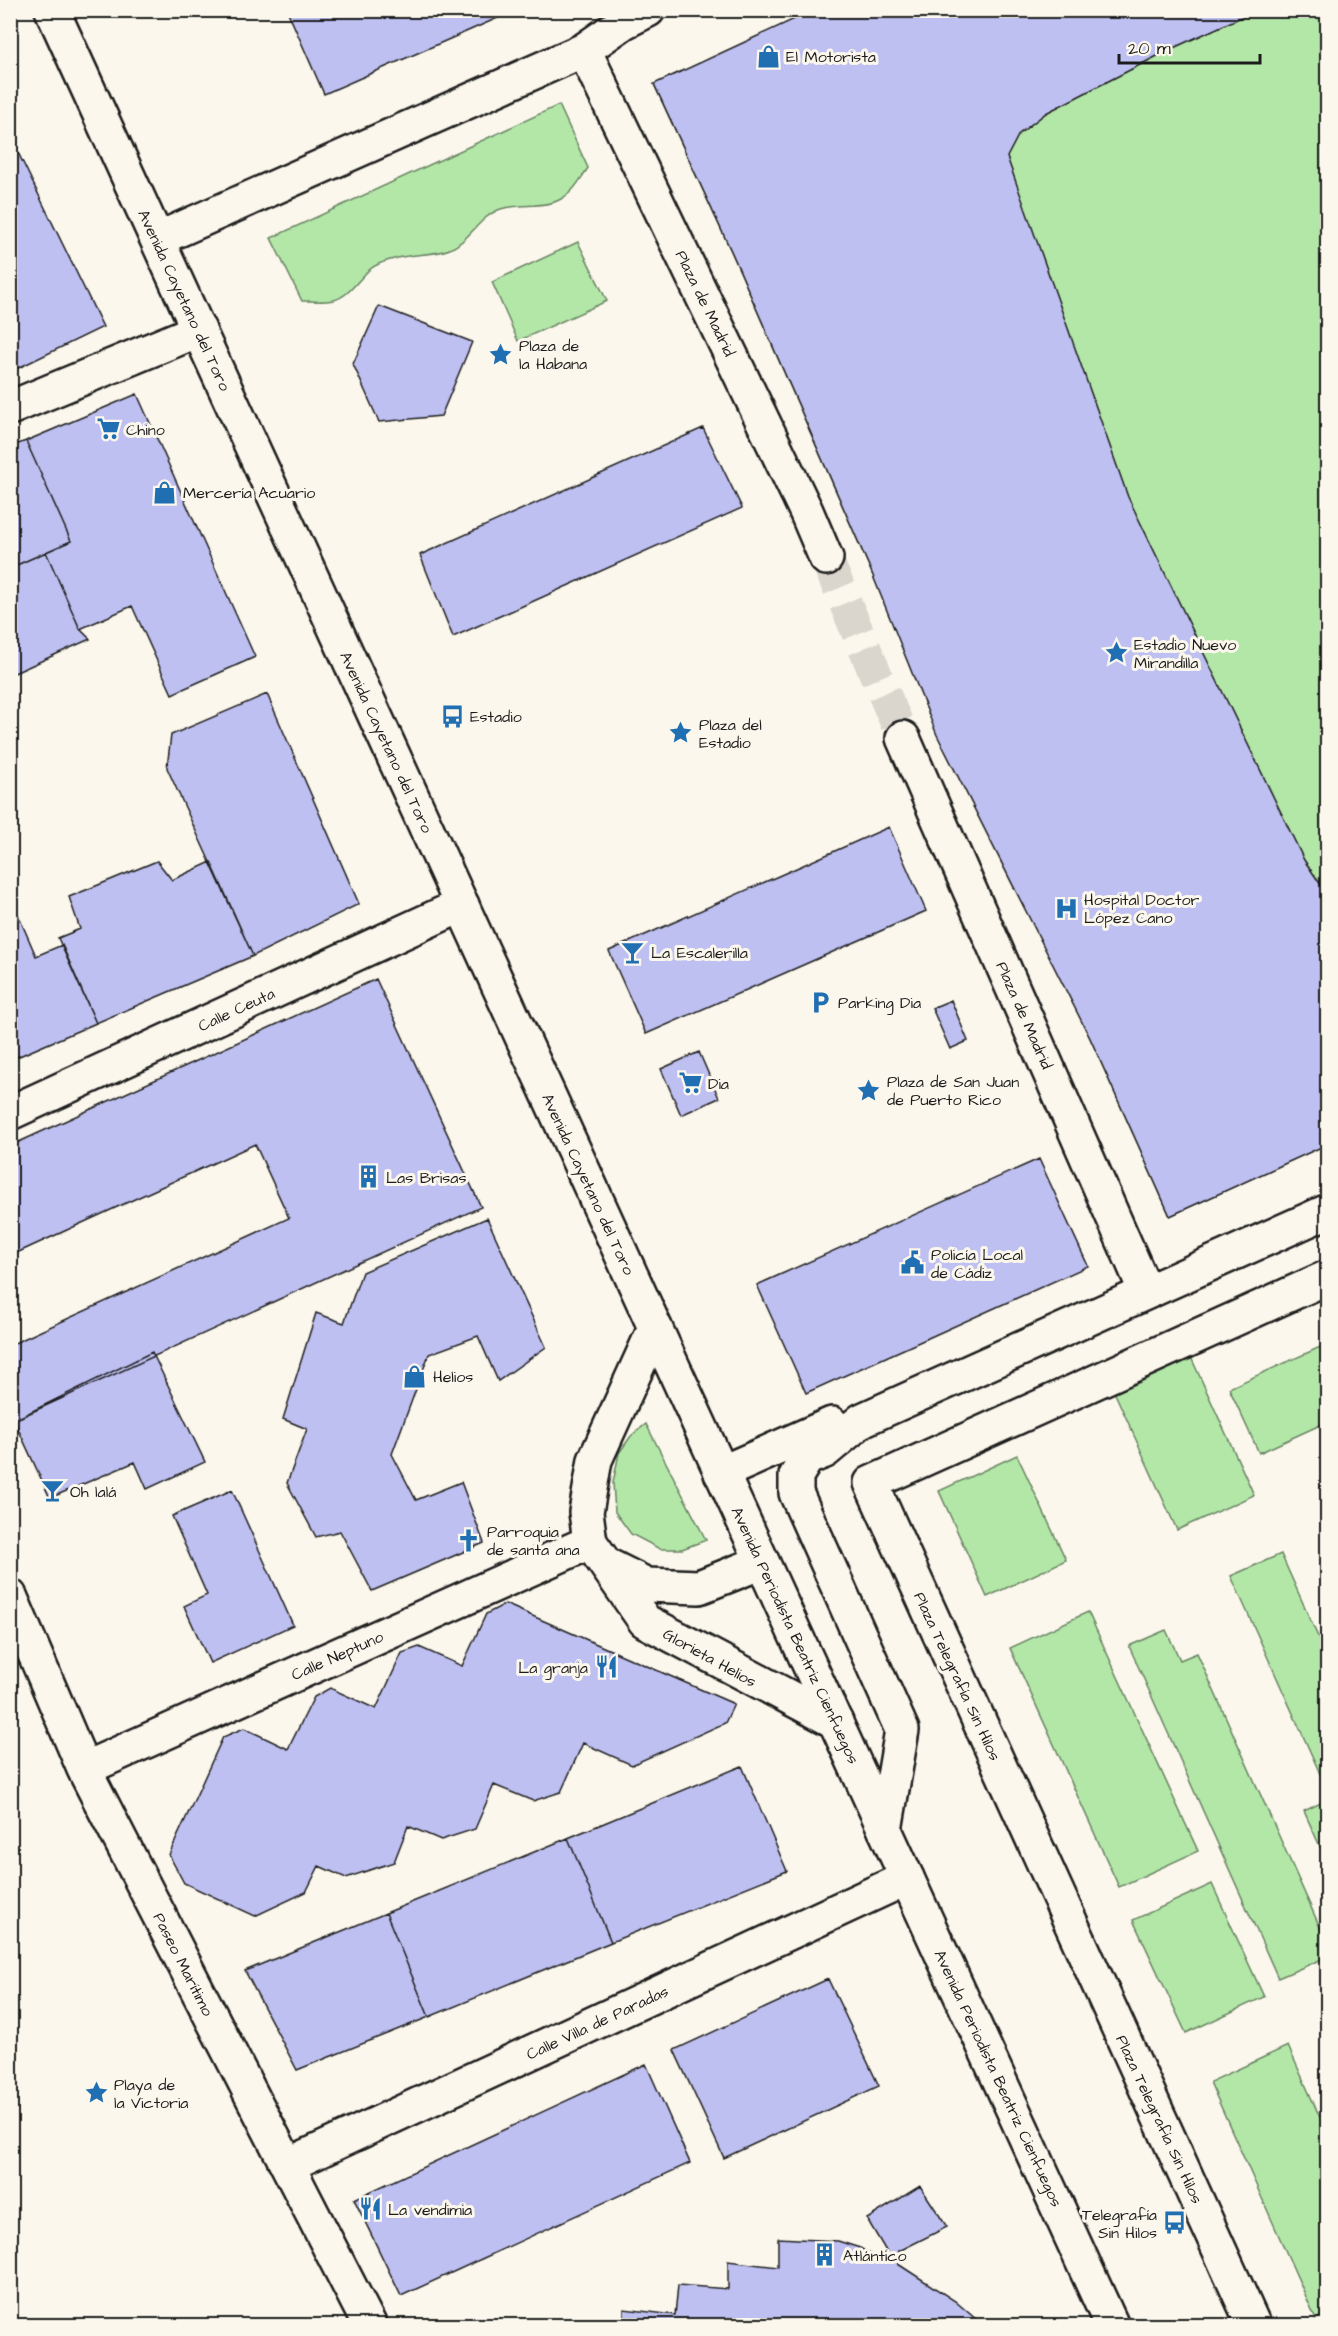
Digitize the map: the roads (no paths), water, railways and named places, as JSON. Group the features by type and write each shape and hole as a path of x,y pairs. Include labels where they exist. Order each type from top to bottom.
{"street":[{"name":"Avenida Cayetano del Toro","path":"52,10 721,1473"},
{"path":"158,239 584,50 624,22 648,10"},
{"name":"Plaza de Madrid","path":"584,50 806,510 826,558"},
{"path":"10,408 199,330"},
{"name":"Plaza de Madrid","path":"903,738 1146,1292"},
{"name":"Calle Ceuta","path":"10,1113 462,904"},
{"path":"885,1830 902,1730 796,1493 796,1476 807,1458 825,1451 862,1420 1328,1211"},
{"name":"Plaza Telegrafía Sin Hilos","path":"1254,2325 871,1483 1328,1277"},
{"name":"Glorieta Helios","path":"655,1328 595,1460 585,1512 599,1553 645,1621 836,1722"},
{"path":"721,1473 834,1423 862,1420"},
{"name":"Avenida Periodista Beatriz Cienfuegos","path":"721,1473 1112,2325"},
{"path":"599,1553 647,1585 699,1587 762,1562"},
{"name":"Calle Neptuno","path":"84,1769 599,1553"},
{"name":"Paseo Marítimo","path":"10,1596 84,1769 370,2325"},
{"name":"Calle Villa de Paradas","path":"288,2165 907,1878"}],"tunnel":[{"path":"826,558 903,738"}],"place":[{"name":"El Motorista","path":"768,56"},
{"name":"Plaza de la Habana","path":"501,354"},
{"name":"Chino","path":"108,429"},
{"name":"Mercería Acuario","path":"165,492"},
{"name":"Estadio Nuevo Mirandilla","path":"1116,653"},
{"name":"Estadio","path":"452,716"},
{"name":"Plaza del Estadio","path":"681,733"},
{"name":"Hospital Doctor López Cano","path":"1066,908"},
{"name":"La Escalerilla","path":"633,952"},
{"name":"Parking Dia","path":"820,1002"},
{"name":"Dia","path":"690,1083"},
{"name":"Plaza de San Juan de Puerto Rico","path":"869,1090"},
{"name":"Las Brisas","path":"368,1177"},
{"name":"Policía Local de Cádiz","path":"913,1263"},
{"name":"Helios","path":"415,1376"},
{"name":"Oh lalá","path":"52,1491"},
{"name":"Parroquia de santa ana","path":"469,1540"},
{"name":"La granja","path":"606,1667"},
{"name":"Playa de la Victoria","path":"96,2093"},
{"name":"La vendimia","path":"370,2209"},
{"name":"Telegrafía Sin Hilos","path":"1175,2223"},
{"name":"Atlántico","path":"825,2255"}]}
